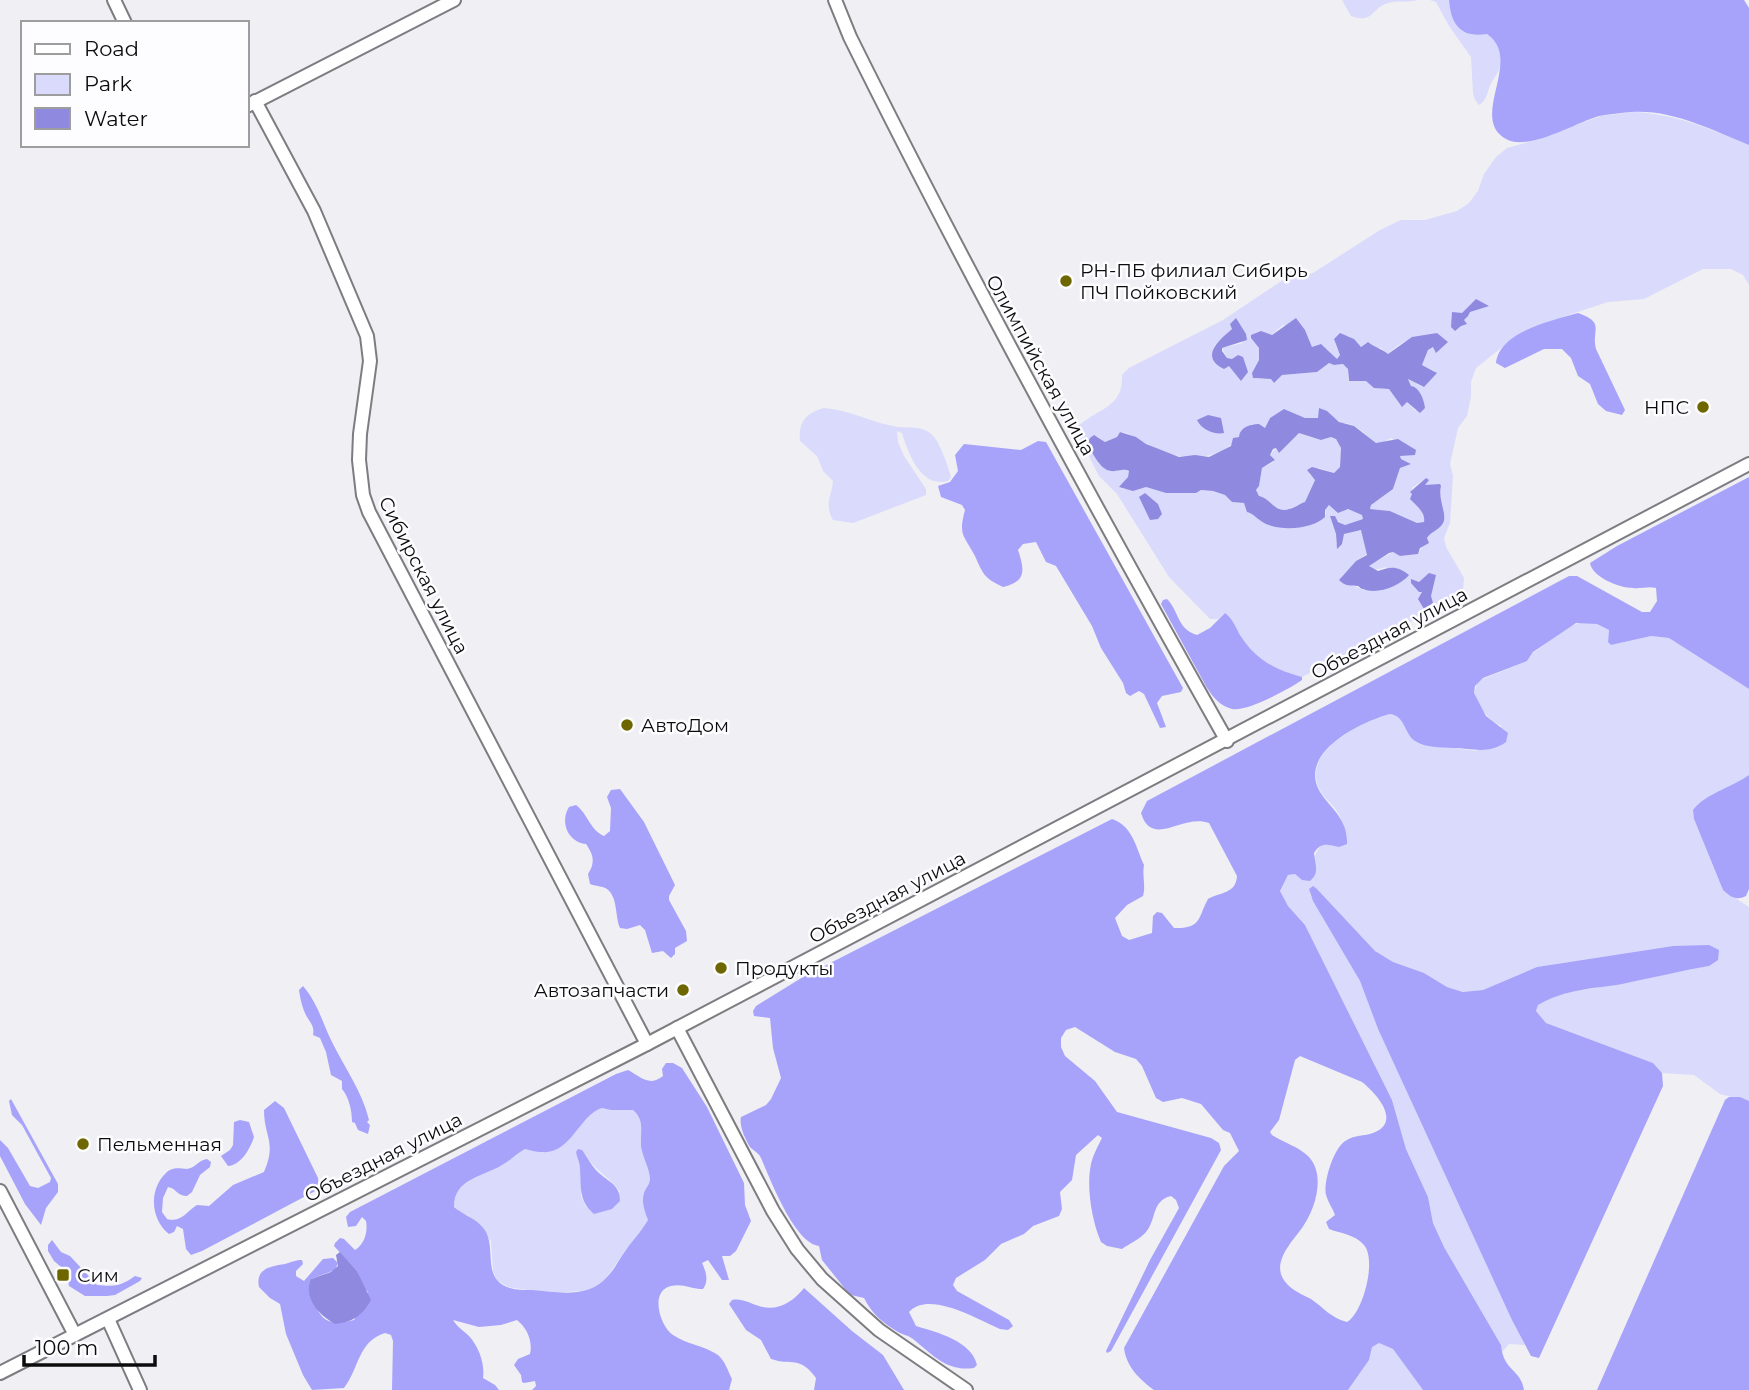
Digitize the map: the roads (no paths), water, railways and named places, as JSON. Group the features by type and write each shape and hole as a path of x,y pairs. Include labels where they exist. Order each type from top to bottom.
{"street":[{"path":"114,0 124,21"},
{"path":"251,103 454,0"},
{"name":"Олимпийская улица","path":"835,0 850,37 965,266 1122,555 1227,741"},
{"name":"Сибирская улица","path":"251,103 314,211 367,336 370,361 359,460 362,495 369,512 647,1044"},
{"name":"Объездная улица","path":"0,1373 647,1044 1749,464"},
{"path":"677,1028 773,1211 797,1249 822,1279 879,1330 966,1390"},
{"path":"0,1191 75,1335"},
{"path":"108,1319 140,1390"}],"water":[{"path":"1476,299 1489,306 1470,312 1464,320 1467,324 1455,331 1451,327 1452,312 1462,313"},
{"path":"1236,318 1247,340 1222,348 1222,351 1227,358 1232,359 1238,355 1243,357 1248,372 1241,381 1229,366 1224,369 1217,364 1212,354 1217,343 1232,329 1230,324"},
{"path":"1296,318 1312,347 1321,344 1337,359 1340,355 1334,339 1340,333 1354,339 1361,347 1368,342 1388,354 1412,337 1437,333 1448,342 1436,353 1433,347 1428,350 1422,365 1437,373 1424,387 1408,379 1411,386 1421,394 1425,408 1420,413 1407,402 1402,407 1389,389 1374,388 1366,381 1349,381 1348,369 1343,364 1329,363 1317,372 1282,375 1274,383 1271,379 1253,378 1252,373 1259,360 1259,348 1251,335 1261,331 1272,335"},
{"path":"1319,408 1327,411 1339,422 1354,426 1376,443 1398,439 1416,450 1415,455 1400,456 1411,464 1400,468 1393,489 1371,505 1370,509 1390,511 1417,523 1424,522 1422,512 1410,499 1410,492 1426,478 1429,480 1425,485 1441,486 1444,518 1441,526 1427,538 1429,543 1420,548 1418,554 1400,556 1393,552 1369,566 1378,571 1398,568 1409,575 1394,586 1369,591 1346,585 1339,580 1356,561 1367,555 1361,530 1344,534 1342,544 1337,549 1336,534 1330,516 1335,516 1338,522 1345,525 1363,519 1362,515 1348,509 1338,513 1329,505 1325,510 1325,517 1312,525 1284,528 1268,525 1247,512 1244,503 1232,502 1225,495 1213,491 1166,493 1146,487 1133,491 1119,487 1128,477 1129,471 1107,470 1087,443 1094,435 1105,442 1117,437 1120,432 1179,457 1209,457 1231,446 1233,438 1239,437 1246,427 1259,424 1265,428 1270,418 1284,409 1305,418 1318,418","holes":["1299,433 1321,440 1331,437 1336,439 1341,448 1340,467 1334,473 1312,467 1307,470 1315,480 1305,502 1284,510 1259,496 1256,490 1262,468 1275,460 1270,455 1273,449 1276,448 1279,453"]},
{"path":"1208,415 1221,418 1224,433 1205,429 1197,420"},
{"path":"1145,493 1158,504 1162,514 1158,519 1150,520 1139,497"},
{"path":"1429,573 1436,575 1431,596 1433,603 1424,609 1418,599 1422,592 1411,583 1411,579 1419,582"},
{"path":"340,1252 357,1271 371,1300 356,1317 335,1324 323,1316 314,1305 309,1286 311,1279 331,1272 338,1266 336,1255"}],"place":[{"name":"РН-ПБ филиал Сибирь ПЧ Пойковский","path":"1066,281"},
{"name":"НПС","path":"1703,407"},
{"name":"АвтоДом","path":"627,725"},
{"name":"Продукты","path":"721,968"},
{"name":"Автозапчасти","path":"683,990"},
{"name":"Пельменная","path":"83,1144"},
{"name":"Сим","path":"63,1275"}]}
